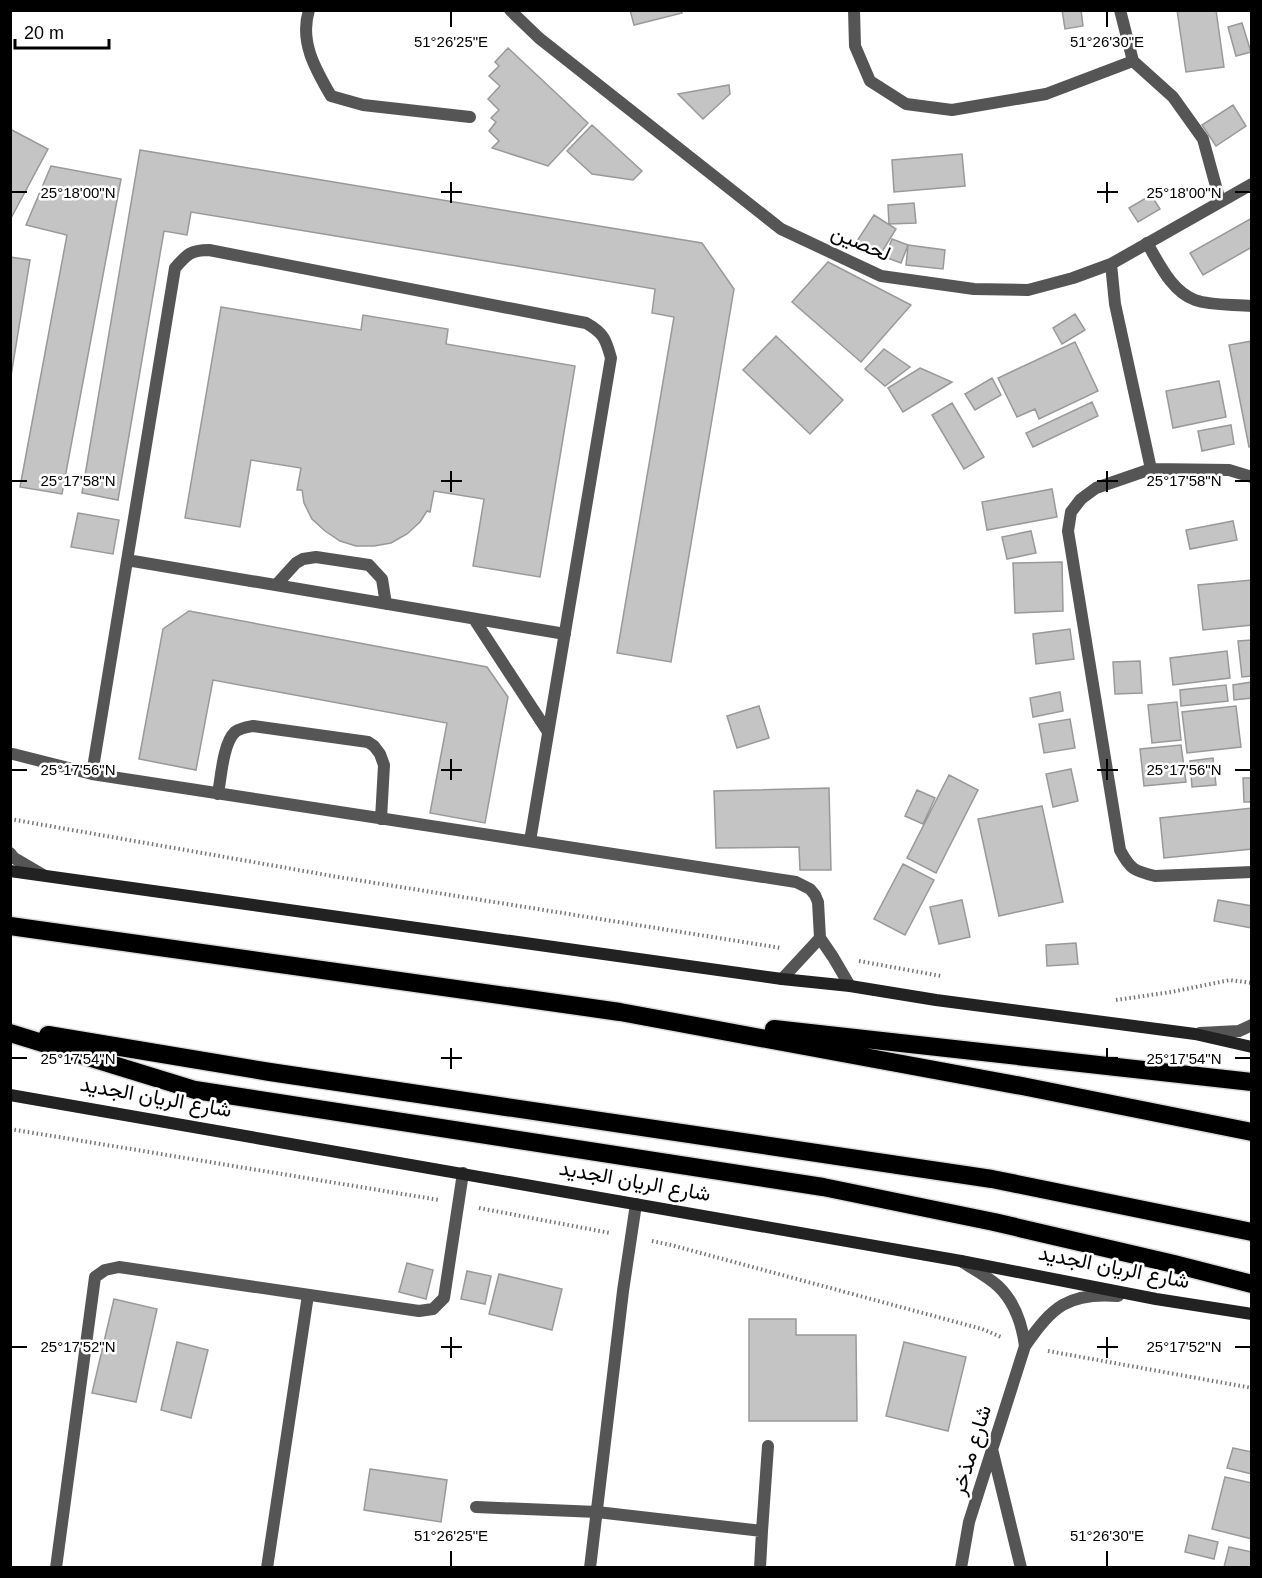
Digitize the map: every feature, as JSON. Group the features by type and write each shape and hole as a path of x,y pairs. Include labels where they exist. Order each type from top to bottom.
{"highway":[{"path":"10,926 620,1012 1251,1082"},
{"path":"620,1012 1015,1084 1251,1132"},
{"name":"شارع الريان الجديد","path":"10,1028 270,1072 992,1179 1251,1232"},
{"path":"10,1033 195,1090 824,1188 994,1222 1251,1284"}],"street":[{"path":"309,10 306,20 306,41 314,66 331,96 363,105 470,117"},
{"name":"لحصين","path":"510,10 539,38 781,229 881,276 974,289 1028,290 1073,278 1111,264 1251,184"},
{"path":"854,10 855,46 870,81 906,104 952,110 1046,94 1133,61"},
{"path":"1120,10 1133,61 1173,97 1203,139 1220,201"},
{"path":"1147,243 1162,269 1180,292 1195,300 1251,306"},
{"path":"92,774 175,268 184,257 195,250 209,250 586,323 598,330 606,340 611,358 530,841"},
{"path":"1111,264 1115,304 1151,469"},
{"path":"1251,477 1229,470 1151,469 1096,488 1081,499 1071,512 1068,531 1120,850 1128,864 1140,873 1155,876 1251,872"},
{"path":"276,585 296,563 303,559 316,557 369,564 382,579 386,604"},
{"path":"127,560 565,634"},
{"path":"474,619 548,732"},
{"path":"218,794 227,747 236,731 243,728 253,726 368,742 380,754 384,765 381,819"},
{"path":"13,754 92,774 796,882 810,889 815,895 818,902 820,938 850,986"},
{"path":"10,854 47,877"},
{"path":"10,871 1195,1034 1251,1047"},
{"path":"782,979 820,938"},
{"path":"1195,1034 1239,1031 1251,1025"},
{"name":"شارع الريان الجديد","path":"10,1095 463,1173 961,1261 1155,1299 1251,1314"},
{"path":"56,1568 95,1277 105,1270 119,1267 419,1311 433,1309 444,1298 463,1173"},
{"path":"590,1568 636,1204"},
{"name":"شارع مذخر","path":"961,1261 998,1286 1009,1300 1019,1318 1025,1347"},
{"path":"267,1568 308,1294"},
{"name":"شارع مذخر","path":"961,1568 969,1522 1025,1347 1042,1322 1060,1305 1098,1294 1155,1299"},
{"path":"760,1568 768,1446"},
{"path":"992,1449 1021,1568"},
{"path":"476,1507 597,1512 762,1531"}],"path":[{"path":"10,819 338,877 807,953"},
{"path":"833,957 951,978"},
{"path":"1115,1000 1230,980 1251,983"}],"building":[{"path":"630,10 681,10 682,13 634,25"},
{"path":"1062,10 1081,10 1083,26 1065,29"},
{"path":"1177,10 1216,10 1224,67 1186,72"},
{"path":"1242,23 1251,52 1236,56 1228,27"},
{"path":"508,48 588,123 548,166 492,148 499,141 489,131 496,122 491,118 499,110 488,99 500,86 489,76 499,66 495,62"},
{"path":"729,85 730,94 703,119 678,94"},
{"path":"1233,105 1246,126 1216,146 1202,125"},
{"path":"592,125 642,171 633,180 592,174 567,151"},
{"path":"10,129 48,149 10,220"},
{"path":"140,150 702,243 734,289 671,662 617,653 674,317 652,313 655,289 191,212 187,235 164,231 118,500 82,493"},
{"path":"962,154 965,186 894,192 892,160"},
{"path":"51,166 121,179 62,494 20,487 67,235 26,225"},
{"path":"1151,195 1160,209 1138,222 1129,208"},
{"path":"914,203 916,223 889,224 888,205"},
{"path":"874,215 896,229 880,255 857,241"},
{"path":"1252,218 1252,247 1203,275 1190,253"},
{"path":"892,239 908,245 901,263 885,257"},
{"path":"908,245 945,250 943,269 906,265"},
{"path":"10,257 30,260 10,382"},
{"path":"828,262 911,305 861,362 792,302"},
{"path":"221,307 361,330 363,315 448,329 446,344 575,366 540,577 473,566 484,499 434,491 430,512 427,511 420,522 407,534 391,543 356,546 340,541 312,519 304,503 302,490 297,490 301,468 251,460 240,527 185,518"},
{"path":"1075,314 1085,330 1062,344 1053,328"},
{"path":"776,336 843,400 810,434 743,370"},
{"path":"1252,341 1252,446 1249,447 1229,345"},
{"path":"1075,342 1098,391 1039,419 1035,409 1017,417 998,378"},
{"path":"884,349 910,367 885,386 865,369"},
{"path":"920,368 952,382 903,412 888,388"},
{"path":"992,378 1001,395 975,410 965,394"},
{"path":"1219,381 1226,417 1173,428 1166,391"},
{"path":"1092,402 1098,416 1033,447 1026,433"},
{"path":"952,403 984,457 964,469 932,415"},
{"path":"1231,425 1234,444 1202,451 1198,431"},
{"path":"1052,489 1057,517 987,530 982,502"},
{"path":"78,513 119,520 113,554 71,547"},
{"path":"1233,521 1237,540 1190,549 1186,530"},
{"path":"1031,531 1036,553 1007,559 1002,537"},
{"path":"1062,562 1063,611 1015,613 1013,563"},
{"path":"1252,580 1252,625 1203,630 1198,585"},
{"path":"189,611 487,667 508,697 485,823 430,813 447,723 213,680 196,770 139,759 163,629"},
{"path":"1070,629 1074,659 1036,664 1033,634"},
{"path":"1252,640 1252,676 1242,677 1238,641"},
{"path":"1227,651 1230,678 1173,685 1170,658"},
{"path":"1140,661 1142,693 1115,694 1113,662"},
{"path":"1252,682 1252,698 1234,700 1233,685"},
{"path":"1226,685 1228,701 1181,706 1180,690"},
{"path":"1060,692 1063,711 1033,717 1030,698"},
{"path":"1177,702 1181,740 1152,743 1148,705"},
{"path":"759,706 769,738 737,748 727,716"},
{"path":"1236,706 1241,747 1187,753 1182,712"},
{"path":"1070,719 1075,748 1044,753 1039,724"},
{"path":"1181,745 1186,782 1144,786 1140,749"},
{"path":"1213,758 1216,785 1192,787 1190,761"},
{"path":"1071,769 1078,801 1053,807 1046,774"},
{"path":"949,775 978,790 936,873 907,858"},
{"path":"1243,778 1252,778 1252,802 1244,802"},
{"path":"829,788 831,870 800,870 799,847 716,848 714,791"},
{"path":"917,790 935,798 923,824 905,816"},
{"path":"1042,806 1063,902 999,916 978,819"},
{"path":"1252,808 1252,849 1164,858 1160,818"},
{"path":"903,864 934,880 905,935 874,919"},
{"path":"962,900 970,937 939,944 930,907"},
{"path":"1218,900 1252,906 1252,928 1214,921"},
{"path":"1076,943 1078,964 1047,966 1046,945"},
{"path":"407,1263 433,1270 426,1299 399,1292"},
{"path":"467,1271 491,1276 485,1304 461,1299"},
{"path":"499,1274 562,1289 552,1330 489,1314"},
{"path":"114,1299 157,1309 136,1402 92,1393"},
{"path":"749,1319 796,1319 796,1335 856,1335 857,1421 749,1421"},
{"path":"177,1342 208,1350 191,1418 161,1410"},
{"path":"904,1342 966,1357 948,1431 886,1416"},
{"path":"1233,1448 1252,1452 1252,1474 1227,1468"},
{"path":"370,1469 447,1480 441,1522 364,1510"},
{"path":"1225,1477 1252,1483 1252,1539 1212,1529"},
{"path":"1189,1535 1218,1542 1214,1559 1185,1552"},
{"path":"1229,1547 1252,1552 1252,1568 1224,1567"}]}
